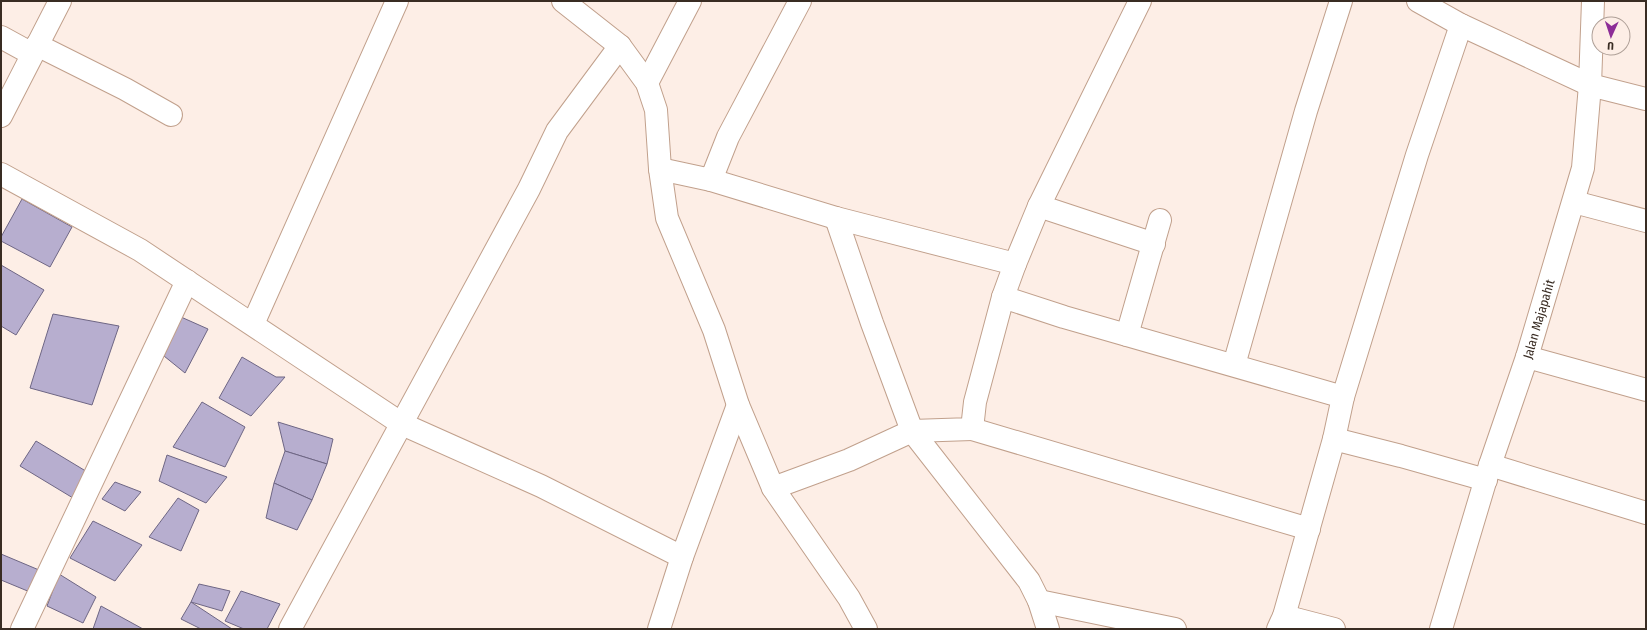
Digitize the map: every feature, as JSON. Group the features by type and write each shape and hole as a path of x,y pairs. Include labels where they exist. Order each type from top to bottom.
{"street":[{"path":"1,116 34,49 60,1"},
{"path":"253,324 397,1"},
{"path":"563,1 620,46 647,83 656,110 660,169 667,218 714,330 738,406 773,488 849,598 866,629"},
{"path":"647,83 690,1"},
{"path":"711,180 728,137 800,1"},
{"path":"972,429 975,402 1003,297 1015,264 1039,206 1140,1"},
{"path":"1234,365 1306,111 1341,1"},
{"path":"1418,1 1461,25 1590,85 1646,99"},
{"name":"Jalan Majapahit","path":"1441,629 1488,473 1527,357 1583,168 1590,85 1593,1"},
{"path":"1334,629 1281,622 1334,439 1343,397 1415,162 1461,25"},
{"path":"1,37 34,49 125,89 172,115"},
{"path":"290,629 529,189 557,131 620,46"},
{"path":"660,169 711,180 836,218 1015,264"},
{"path":"1,174 140,250 402,424 541,486 682,557"},
{"path":"1574,202 1646,221"},
{"path":"1039,206 1154,244"},
{"path":"836,218 912,431 1029,581 1039,601 1048,629"},
{"path":"1127,335 1160,220"},
{"path":"22,629 187,281"},
{"path":"1003,297 1064,317 1343,397"},
{"path":"1527,357 1646,390"},
{"path":"658,629 682,557 738,406"},
{"path":"773,488 849,460 912,431 972,429 1308,529"},
{"path":"1334,439 1401,456 1488,473 1646,513"},
{"path":"1039,601 1175,629"}],"building":[{"path":"22,199 72,227 50,267 1,241 1,237"},
{"path":"1,265 44,290 16,335 1,326"},
{"path":"53,314 119,326 92,405 30,388"},
{"path":"181,317 208,329 185,373 164,356"},
{"path":"242,357 276,377 285,377 251,416 219,398"},
{"path":"202,402 245,427 225,467 173,447"},
{"path":"278,422 333,439 327,464 285,451"},
{"path":"36,441 89,473 73,498 20,466"},
{"path":"285,451 327,464 312,500 274,483"},
{"path":"167,455 227,477 206,503 159,481"},
{"path":"115,482 141,492 125,511 102,499"},
{"path":"274,483 312,500 297,530 266,518"},
{"path":"178,498 199,510 181,551 149,537"},
{"path":"93,521 142,545 115,581 70,558"},
{"path":"1,554 39,570 30,592 1,580"},
{"path":"59,574 96,597 83,623 47,606"},
{"path":"199,584 230,591 222,611 191,602"},
{"path":"241,591 280,604 267,629 244,629 225,621"},
{"path":"191,602 232,629 201,629 181,619"},
{"path":"101,606 143,629 93,629"}]}
